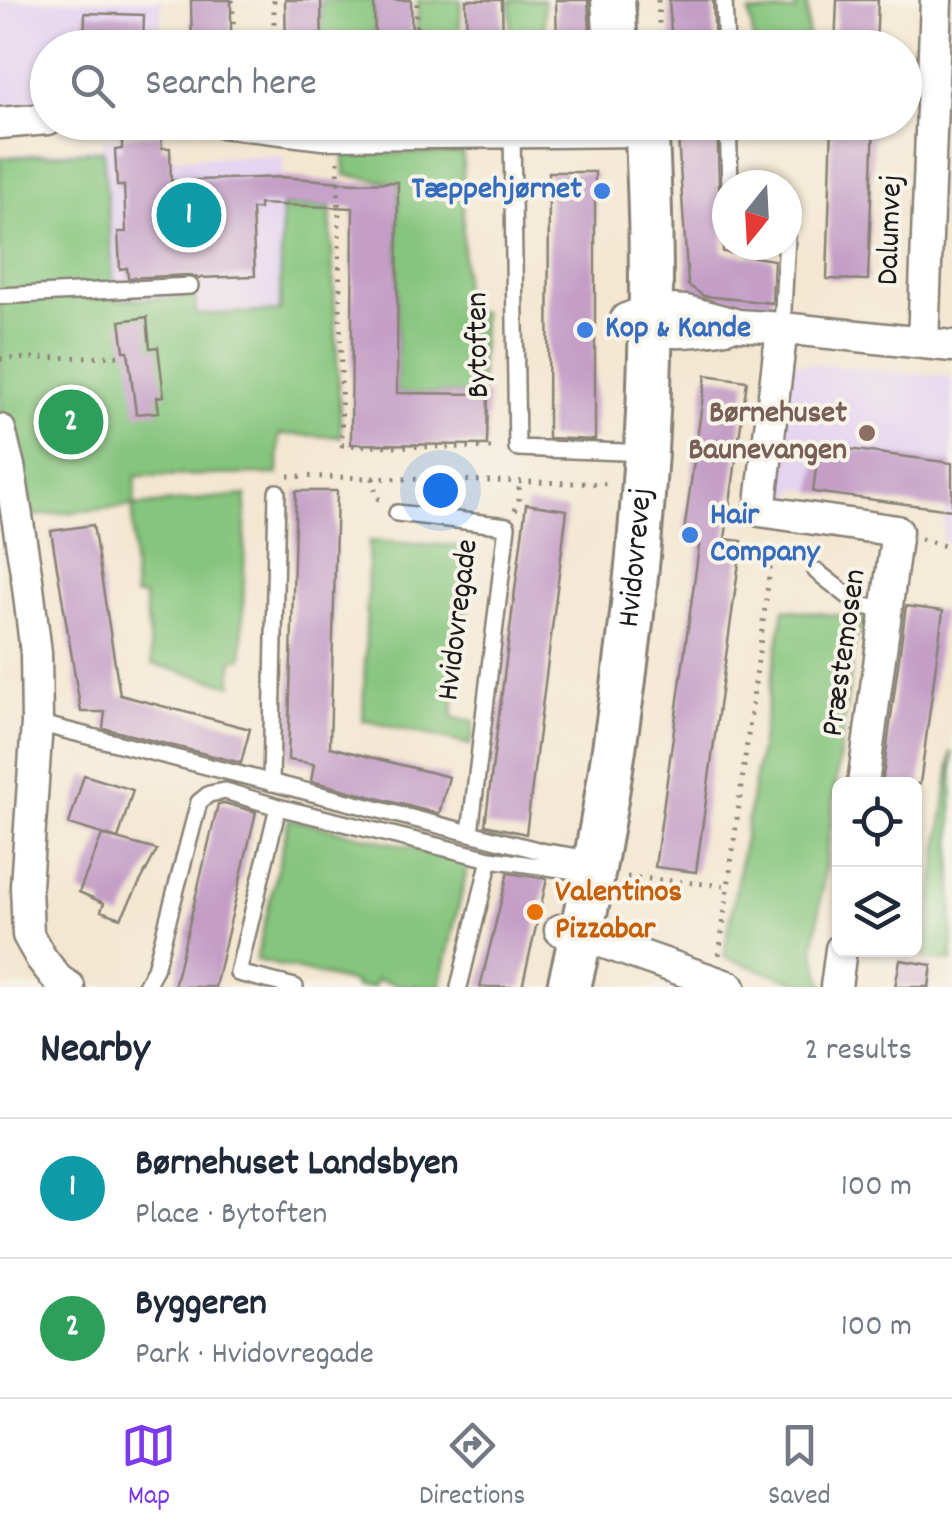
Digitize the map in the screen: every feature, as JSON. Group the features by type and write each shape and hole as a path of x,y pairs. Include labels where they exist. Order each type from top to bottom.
{"street":[{"path":"612,0 614,30"},
{"path":"638,0 640,30"},
{"name":"Dalumvej","path":"936,0 938,344"},
{"path":"0,123 30,120"},
{"name":"Hvidovrevej","path":"569,987 571,932 624,684 645,485 643,319 634,140"},
{"path":"643,319 686,311 738,326 938,344"},
{"name":"Hvidovrevej","path":"585,866 623,468 643,319"},
{"path":"778,513 760,511 782,328"},
{"path":"0,430 9,466 14,580 36,653 37,723 26,886 14,935 69,987"},
{"name":"Præstemosen","path":"778,513 898,532 864,777"},
{"path":"571,932 722,985"},
{"name":"Hvidovrevej","path":"547,987 571,932"},
{"path":"836,987 840,957"}],"lane":[{"path":"724,0 725,30"},
{"name":"Bytoften","path":"512,140 517,448"},
{"path":"729,140 730,170"},
{"path":"782,328 786,260"},
{"path":"0,296 190,286"},
{"path":"517,448 623,468"},
{"path":"272,783 277,492"},
{"name":"Hvidovregade","path":"397,513 507,526 470,833"},
{"path":"816,571 861,606 887,610"},
{"path":"37,723 545,852 585,866"},
{"path":"145,987 155,969 200,802 209,794 225,791 490,859 585,866"},
{"path":"278,807 238,973 295,987"},
{"path":"459,987 490,859"}],"path":[{"path":"232,0 234,30"},
{"path":"274,0 274,30"},
{"path":"416,30 417,0"},
{"path":"658,0 659,30"},
{"path":"338,140 342,445 517,448"},
{"path":"0,359 122,356"},
{"path":"277,492 286,476 520,482 623,468"},
{"path":"507,526 519,503 520,482"},
{"path":"722,985 728,886 778,513"},
{"path":"585,866 728,886"}],"shaded area":[{"path":"0,0 162,0 160,30 30,30 30,104 0,106"},
{"path":"103,140 161,140 162,147 170,148 171,158 283,156 281,312 195,315 195,298 0,305 0,156 102,147"},
{"name":"Børnehuset Baunevangen","path":"792,362 952,377 952,543 942,542 946,509 795,488 792,507 773,505"}],"green space":[{"path":"321,0 374,0 375,30 322,30"},
{"path":"418,0 461,0 460,30 417,30"},
{"path":"510,0 544,0 544,30 511,30"},
{"path":"796,0 807,0 808,30 752,30 749,13 795,11"},
{"path":"103,150 115,300 195,297 196,315 280,311 282,205 330,207 341,437 279,434 278,474 136,476 134,506 246,495 242,658 232,660 232,685 152,664 144,596 135,596 133,506 33,516 23,458 0,456 0,158"},
{"path":"463,153 463,311 482,312 480,394 397,393 398,183 345,175 344,154"},
{"path":"369,541 475,547 452,717 474,721 471,745 363,720"},
{"path":"784,609 866,619 855,639 837,777 832,777 832,814 814,951 824,987 811,987 724,957"},
{"path":"952,751 952,961 924,960"},
{"path":"289,819 469,861 440,987 408,987 376,979 374,987 355,987 355,983 256,960"}],"building":[{"path":"191,0 231,0 231,30 192,30"},
{"path":"285,0 321,0 322,30 286,30"},
{"path":"374,0 411,0 412,30 375,30"},
{"path":"466,0 502,0 503,30 467,30"},
{"path":"556,0 588,0 590,30 557,30"},
{"path":"669,0 713,0 714,30 671,30"},
{"path":"837,0 878,0 877,30 836,30"},
{"path":"85,13 144,15 144,30 85,30"},
{"path":"122,140 161,140 162,148 170,148 171,181 282,177 398,182 397,393 488,394 487,445 351,444 353,208 259,204 259,209 252,209 255,276 128,278 127,268 120,269 118,232 126,232 124,186 117,186 115,150 122,149"},
{"path":"678,140 718,140 719,170 712,170 712,260 774,260 772,303 704,296 688,285"},
{"path":"831,140 873,140 868,280 827,279"},
{"path":"549,172 595,172 595,440 548,438"},
{"path":"147,317 150,348 158,347 164,396 157,397 159,412 136,414 120,321"},
{"path":"706,375 747,381 725,539 742,541 696,872 655,867 700,540 683,539"},
{"path":"819,445 952,463 952,510 813,492"},
{"path":"296,491 337,491 330,747 449,777 439,814 311,781 314,764 288,760"},
{"path":"526,504 567,510 526,834 485,825"},
{"path":"93,525 120,695 250,729 241,763 103,728 105,712 81,712 51,531"},
{"path":"906,606 943,611 921,777 883,777"},
{"path":"84,775 133,790 118,839 69,824"},
{"path":"218,804 256,812 215,987 174,987"},
{"path":"102,835 157,850 121,918 101,911 104,903 79,892"},
{"path":"508,873 547,879 522,987 480,987"},
{"path":"900,960 932,965 929,987 895,987"}],"place":[{"name":"Tæppehjørnet","path":"602,191"},
{"name":"Børnehuset Landsbyen","path":"189,215"},
{"name":"Kop & Kande","path":"585,330"},
{"name":"Byggeren","path":"71,422"},
{"name":"Børnehuset Baunevangen","path":"867,433"},
{"name":"Hair Company","path":"690,535"},
{"name":"Valentinos Pizzabar","path":"535,912"}]}
